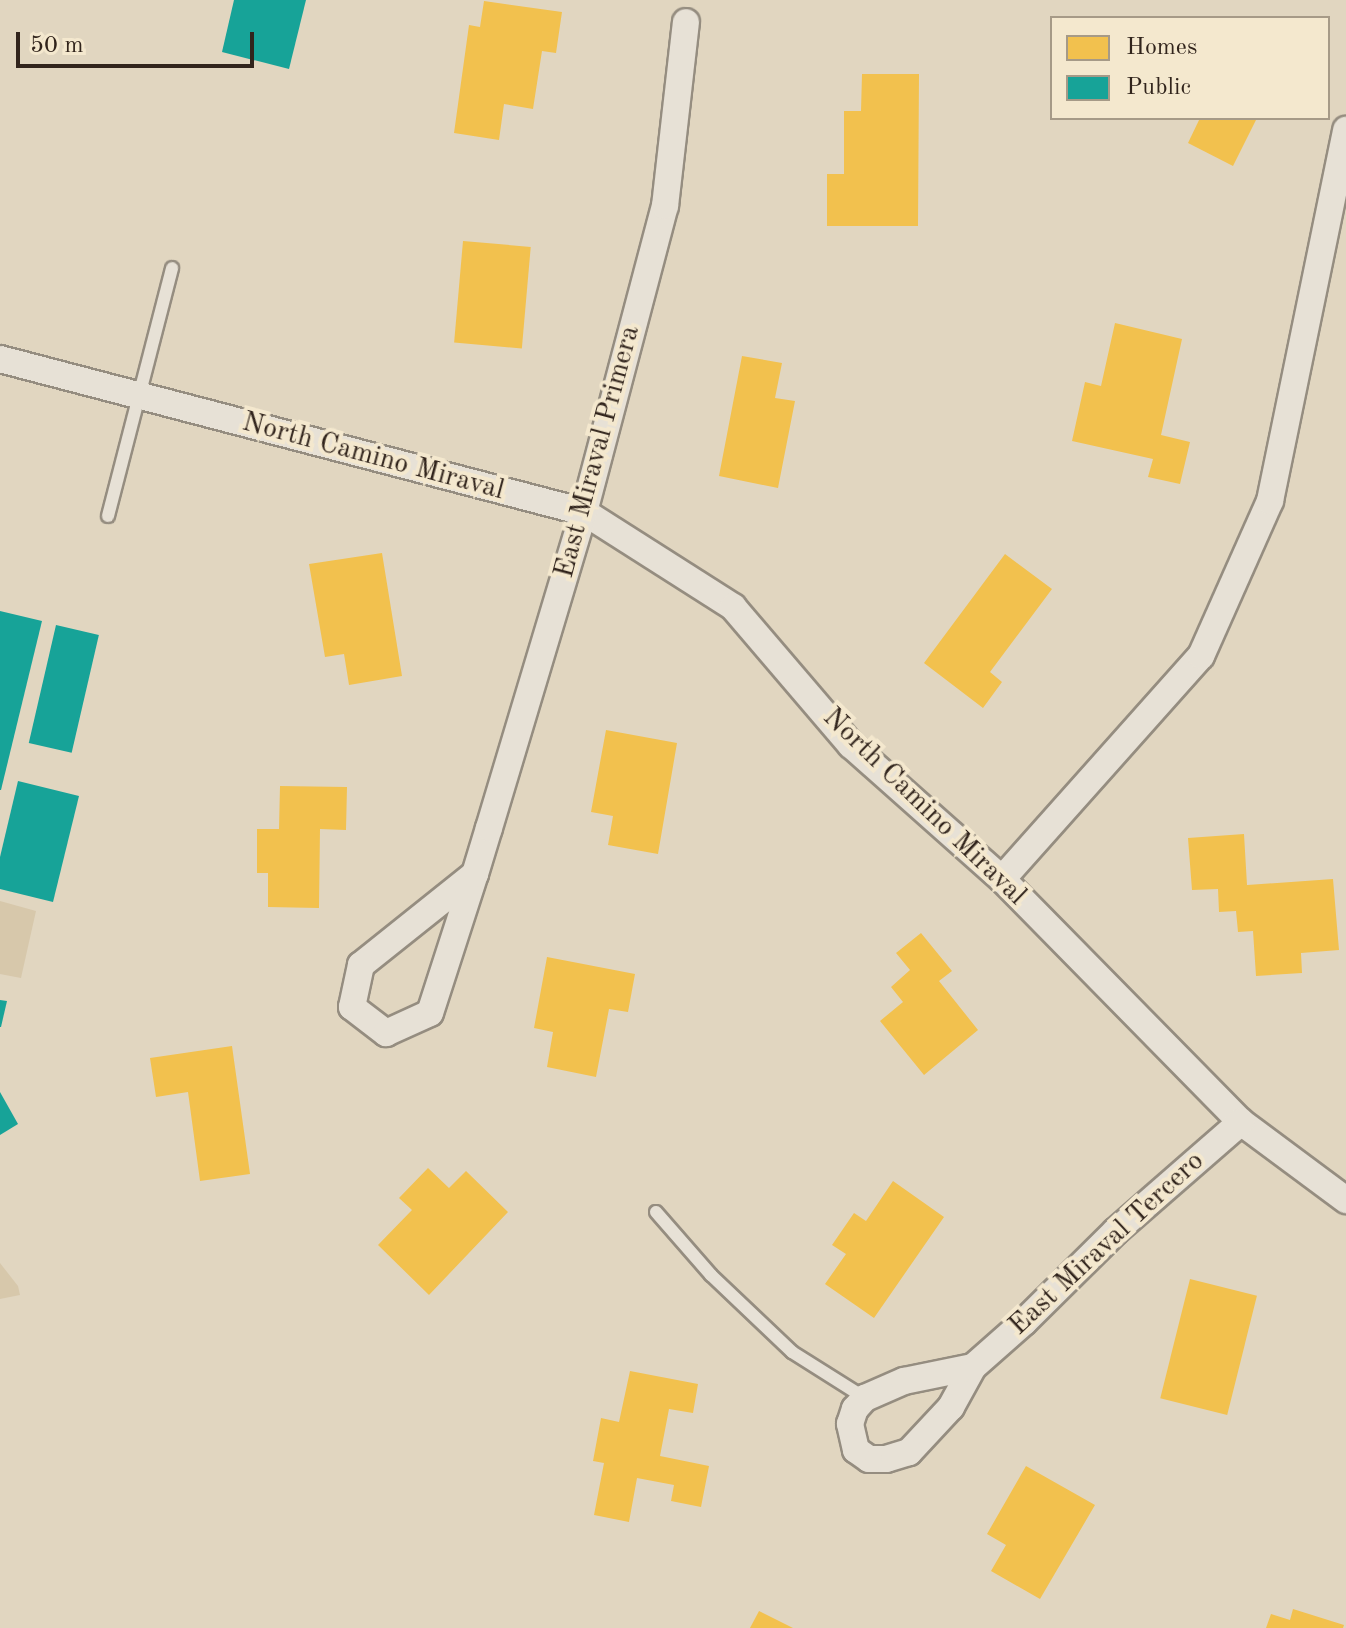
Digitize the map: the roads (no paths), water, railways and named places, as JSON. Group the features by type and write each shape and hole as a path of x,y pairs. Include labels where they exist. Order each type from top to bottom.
{"street":[{"name":"East Miraval Primera","path":"475,874 361,965 352,1007 386,1033 430,1013 475,874 584,512 665,206 686,22"},
{"path":"1002,879 1201,656 1270,501 1346,130"},
{"name":"North Camino Miraval","path":"0,359 584,512 733,607 851,745 1002,879 1241,1122 1346,1200"},
{"name":"East Miraval Tercero","path":"973,1367 904,1381 865,1398 855,1409 850,1424 856,1450 869,1459 900,1456 924,1439 951,1407 973,1367 1024,1322 1116,1231 1241,1122"}],"lane":[{"path":"108,516 172,268"},
{"path":"656,1212 711,1275 792,1352 865,1398"}]}
